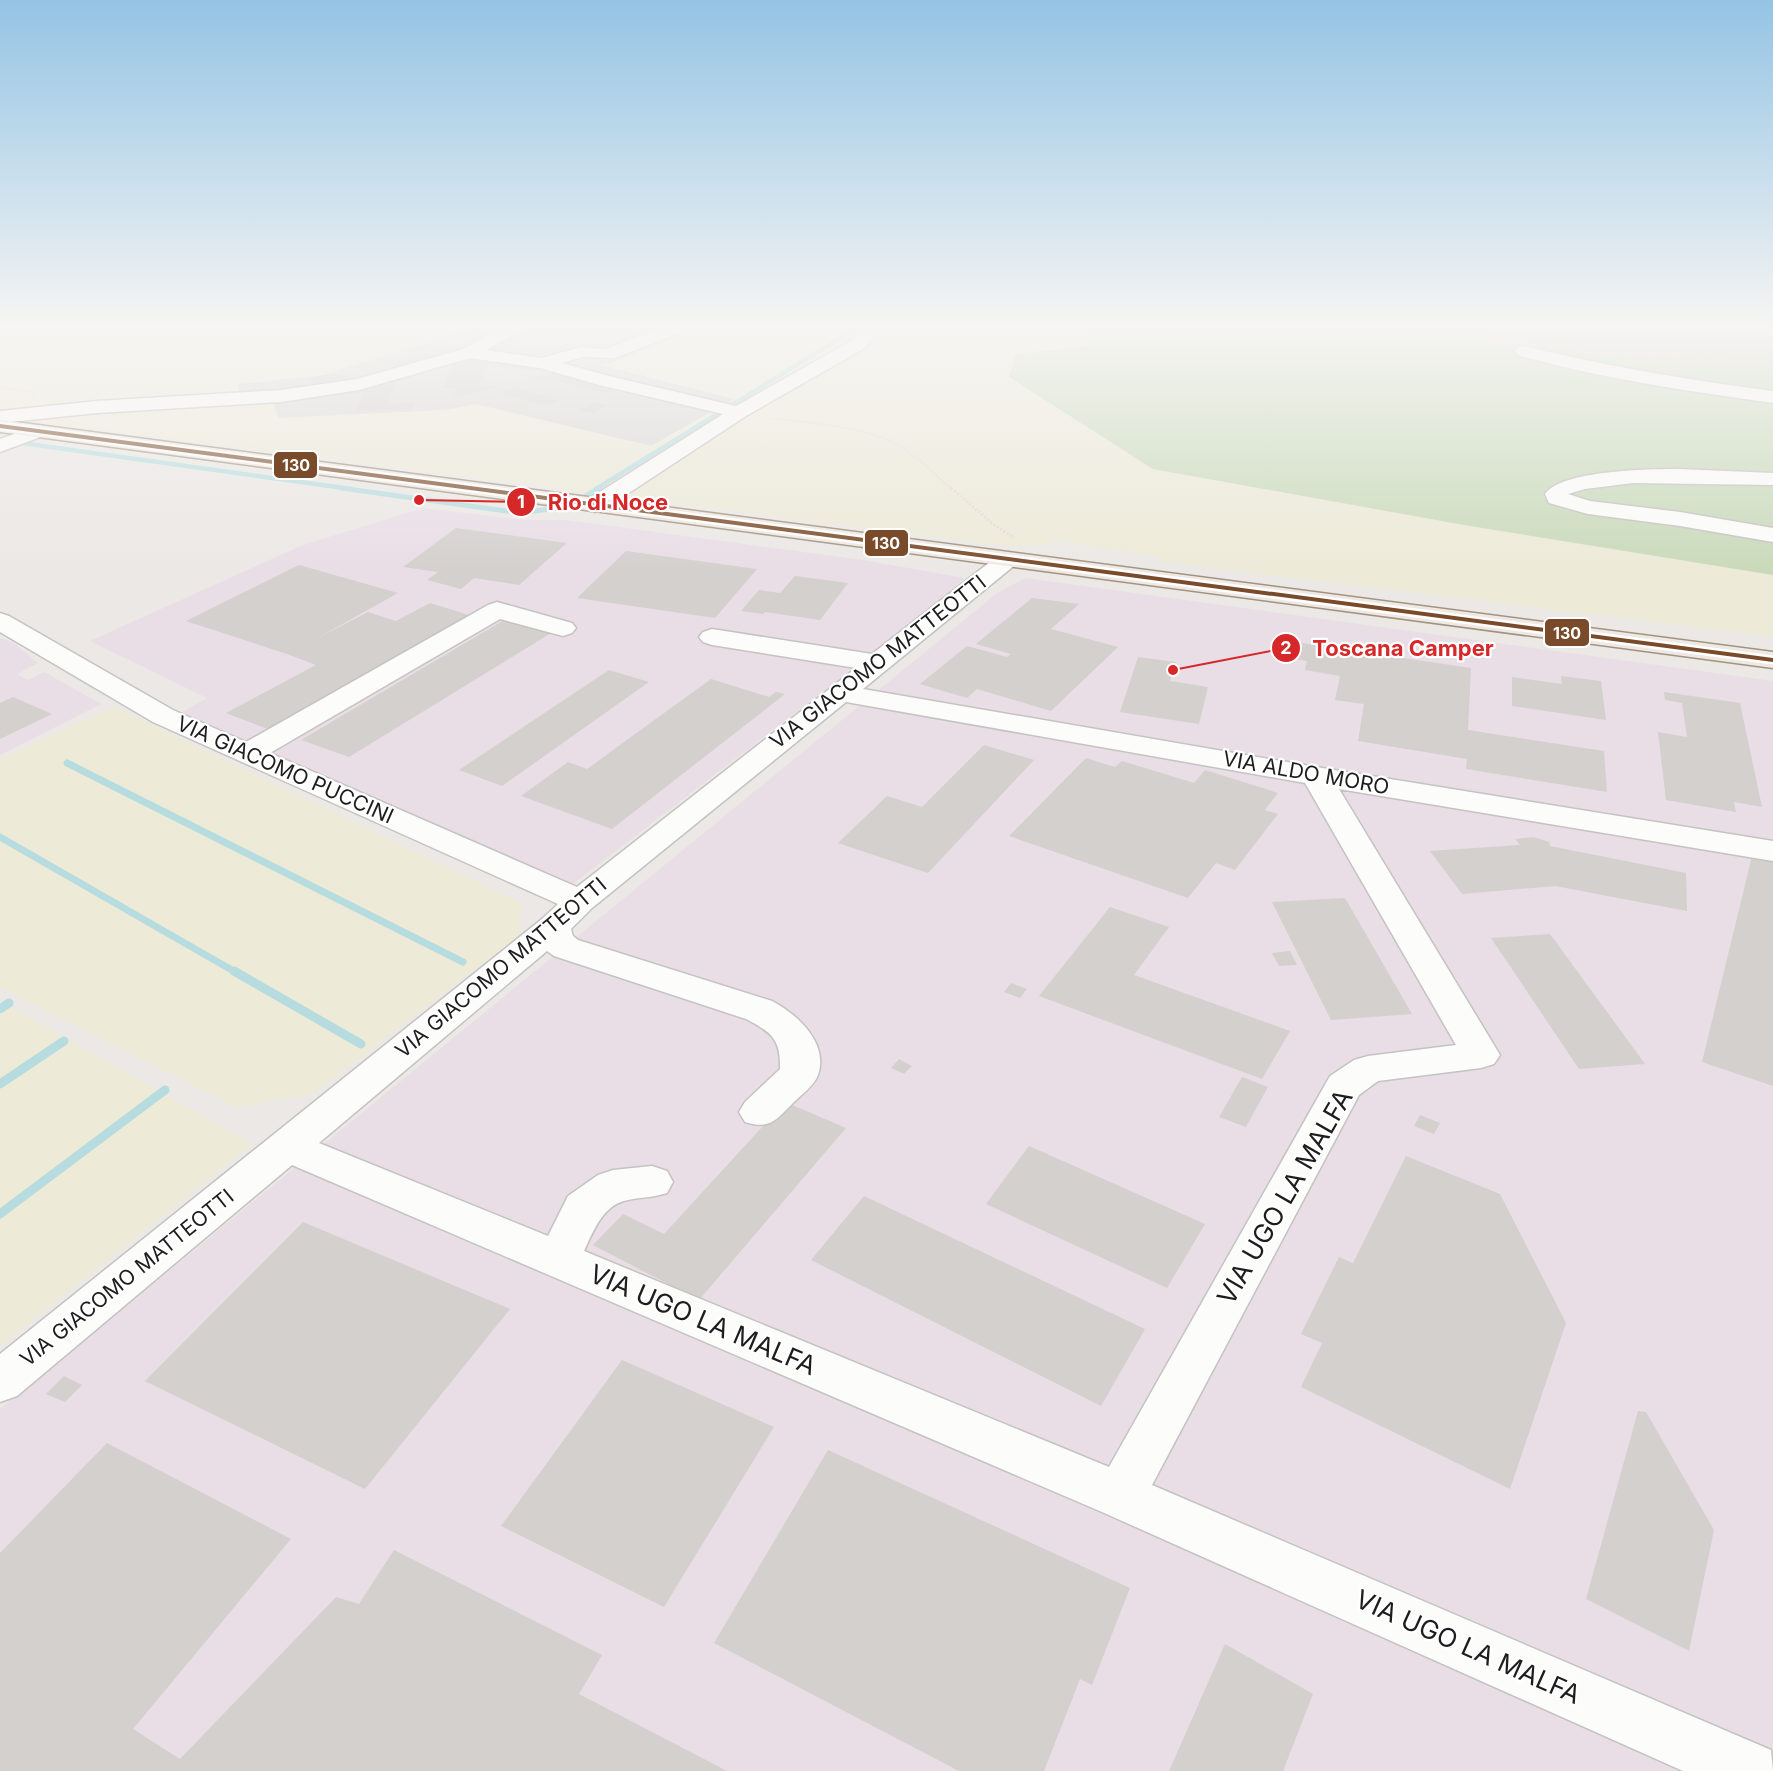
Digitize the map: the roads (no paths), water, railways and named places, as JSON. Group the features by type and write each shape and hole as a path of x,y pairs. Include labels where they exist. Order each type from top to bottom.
{"main road":[{"path":"6,439 39,431 595,505 1012,550 1773,660"}],"street":[{"path":"0,417 103,407"},
{"path":"715,407 730,410"},
{"path":"595,505 737,407"},
{"path":"1773,479 1679,474 1643,475 1572,486 1559,490 1556,494 1557,498 1575,505 1680,519 1773,535"},
{"name":"VIA GIACOMO MATTEOTTI","path":"0,1382 554,927 580,901 877,663 1012,550"},
{"path":"248,753 497,610 563,628"},
{"name":"VIA GIACOMO PUCCINI","path":"0,621 163,716 580,901"},
{"path":"712,638 877,663"},
{"name":"VIA ALDO MORO","path":"839,693 1316,776 1773,851"},
{"name":"VIA UGO LA MALFA","path":"1120,1495 1344,1086 1368,1069 1481,1055 1316,776"},
{"path":"554,927 556,941 566,948 759,1010 782,1022 794,1039 800,1057 799,1074 759,1112"},
{"name":"VIA UGO LA MALFA","path":"287,1146 1120,1495 1750,1771"},
{"path":"558,1260 583,1208 613,1186 652,1182"}],"waterway":[{"path":"596,489 729,407"},
{"path":"0,440 351,489"},
{"path":"341,488 506,511 527,512 558,508"},
{"path":"584,497 599,488"},
{"path":"67,763 463,962"},
{"path":"0,837 237,973"},
{"path":"234,971 361,1044"},
{"path":"0,1009 9,1003"},
{"path":"0,1084 64,1041"},
{"path":"0,1214 165,1090"}],"place":[{"name":"Rio di Noce","path":"419,500"},
{"name":"Toscana Camper","path":"1173,670"}]}
